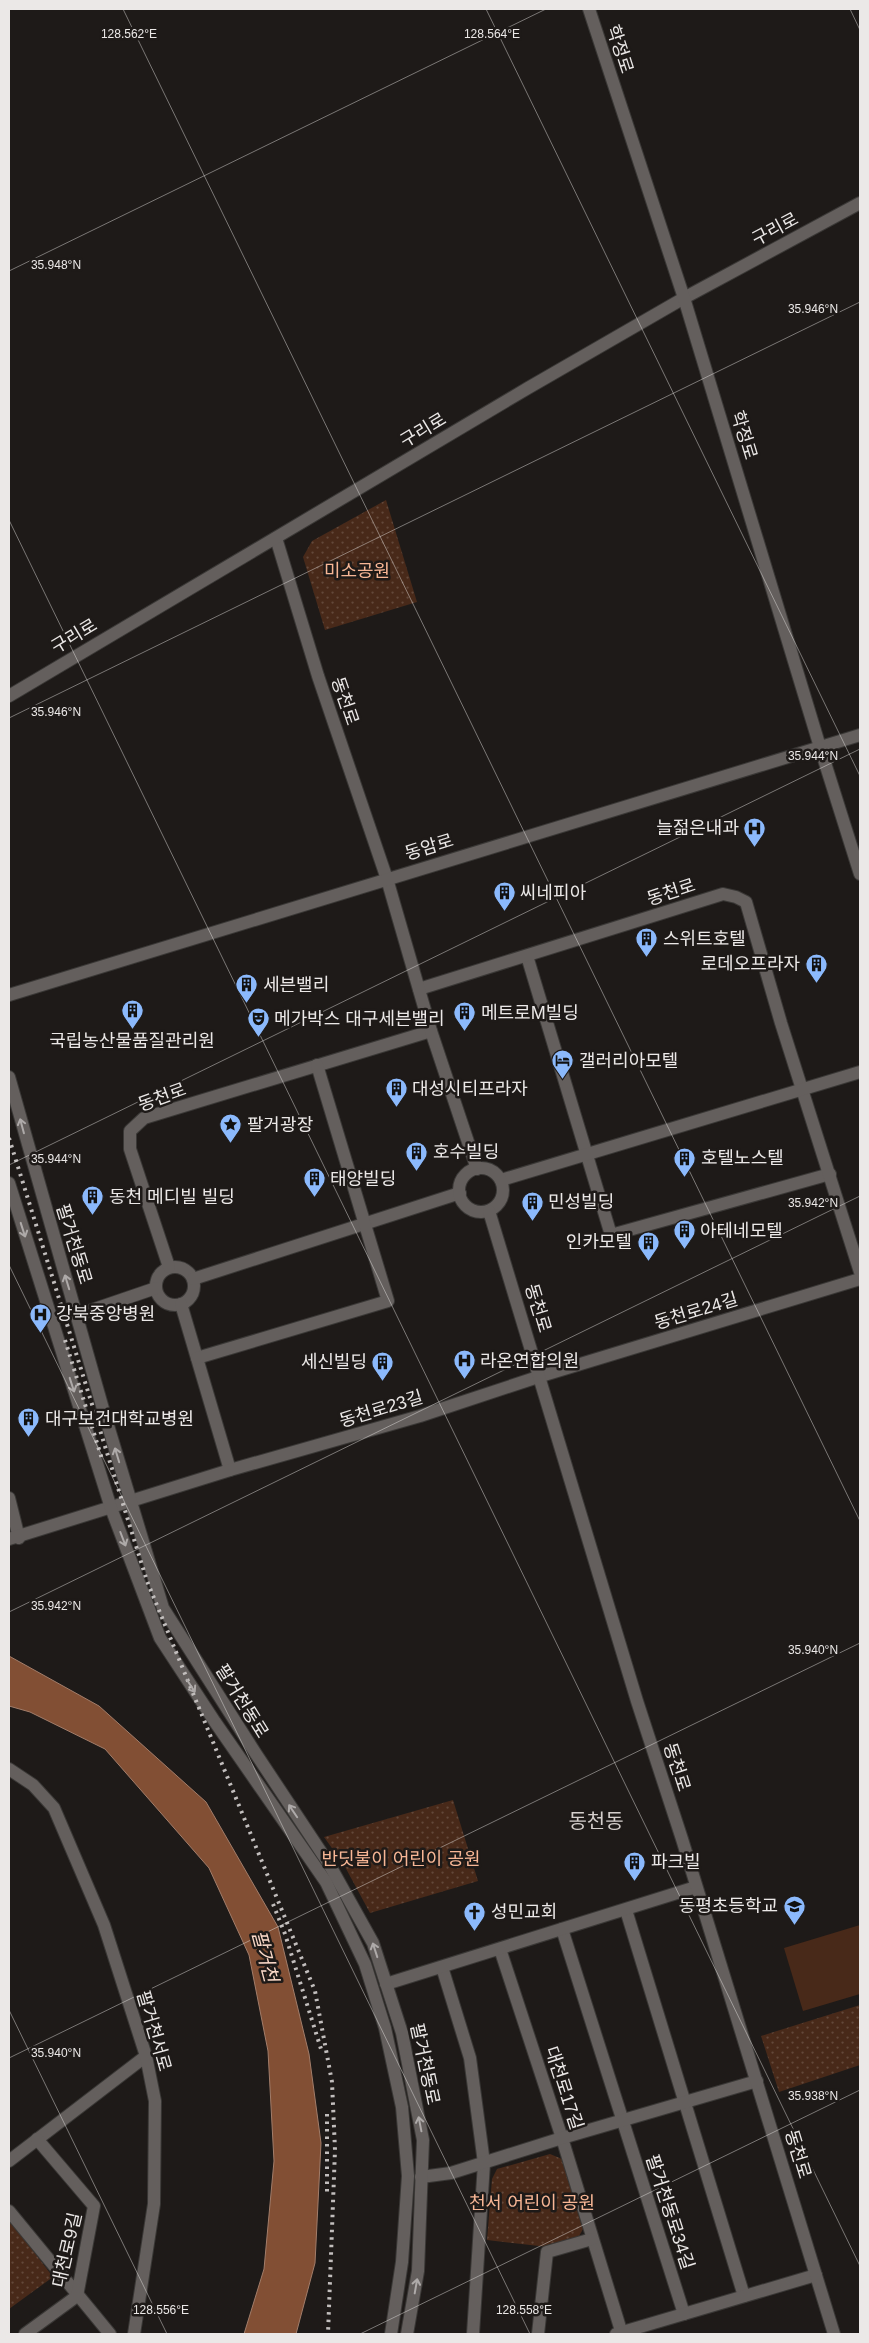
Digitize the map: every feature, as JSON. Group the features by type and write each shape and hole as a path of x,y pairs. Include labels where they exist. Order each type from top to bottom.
{"street":[{"name":"학정로","path":"589,9 684,298 860,874"},
{"name":"구리로","path":"9,696 528,388 684,298 860,203"},
{"name":"동천로","path":"276,538 318,676 387,879 431,1031 477,1169"},
{"name":"동암로","path":"9,995 860,735"},
{"name":"동천로","path":"419,989 723,894 736,897 746,902 803,1090"},
{"path":"527,956 611,1235 830,1174"},
{"name":"동천로","path":"169,1267 130,1149 130,1131 144,1118 431,1031"},
{"path":"197,1358 388,1301 316,1065"},
{"path":"501,1180 860,1072"},
{"name":"팔거천동로","path":"9,1077 163,1608 329,1864 373,1943 402,2033 423,2140 418,2271 407,2334"},
{"path":"803,1090 860,1272"},
{"path":"477,1169 491,1170 501,1180 503,1194 496,1207 482,1212 468,1208 463,1203 460,1193 461,1182 464,1176 477,1169"},
{"name":"팔거천동로","path":"9,1183 111,1508 160,1638 215,1722 326,1882 366,1964 385,2028 402,2107 408,2176 402,2262 391,2334"},
{"path":"193,1279 460,1193"},
{"name":"동천로","path":"489,1211 541,1376 637,1701 757,2081 834,2334"},
{"path":"169,1267 184,1268 193,1279 193,1291 186,1301 180,1304 164,1302 156,1288 160,1273 169,1267"},
{"name":"동천로24길","path":"541,1376 860,1279"},
{"path":"77,1315 156,1288"},
{"path":"180,1304 230,1470"},
{"name":"동천로23길","path":"9,1498 14,1538 230,1470 373,1430 541,1376"},
{"name":"팔거천서로","path":"9,1769 33,1785 54,1808 104,1925 146,2056 155,2101 154,2204 134,2334"},
{"path":"386,1984 696,1887"},
{"path":"626,1910 744,2296"},
{"name":"팔거천동로34길","path":"562,1929 684,2314"},
{"name":"대천로17길","path":"500,1949 562,2138 620,2334 816,2275"},
{"path":"442,1967 470,2058 484,2163 474,2334"},
{"path":"9,2161 146,2056"},
{"path":"422,2177 451,2173 562,2138 757,2081"},
{"name":"대천로9길","path":"25,2334 77,2296 94,2206 37,2139"},
{"path":"9,2211 110,2334"},
{"path":"538,2334 547,2252 592,2240"}],"green space":[{"name":"미소공원","path":"386,500 417,602 325,630 303,557 312,541"},
{"name":"반딧불이 어린이 공원","path":"453,1800 478,1881 370,1913 344,1865 324,1837"},
{"path":"860,1925 860,1994 803,2011 784,1948"},
{"path":"860,2005 860,2065 779,2092 761,2036"},
{"name":"천서 어린이 공원","path":"550,2154 562,2159 583,2229 578,2238 548,2247 487,2240 492,2179 497,2169"},
{"path":"9,2219 53,2277 9,2309"}],"water":[{"name":"팔거천","path":"9,1656 99,1706 206,1802 278,1927 309,2054 321,2143 315,2263 296,2334 244,2334 264,2269 274,2161 268,2051 249,1955 209,1868 105,1749 30,1712 9,1706"}],"railway":[{"path":"9,1138 147,1581 315,1991 332,2082 335,2150 328,2334"},
{"path":"65,1340 102,1459"},
{"path":"273,1904 285,1934 321,2049"},
{"path":"327,2114 327,2194"}],"place":[{"name":"늘젊은내과","path":"755,847"},
{"name":"씨네피아","path":"504,912"},
{"name":"스위트호텔","path":"647,958"},
{"name":"로데오프라자","path":"816,983"},
{"name":"세븐밸리","path":"247,1004"},
{"name":"국립농산물품질관리원","path":"132,1030"},
{"name":"메트로M빌딩","path":"465,1032"},
{"name":"메가박스 대구세븐밸리","path":"258,1038"},
{"name":"갤러리아모텔","path":"563,1080"},
{"name":"대성시티프라자","path":"396,1108"},
{"name":"팔거광장","path":"231,1144"},
{"name":"호수빌딩","path":"417,1171"},
{"name":"호텔노스텔","path":"685,1177"},
{"name":"태양빌딩","path":"314,1198"},
{"name":"동천 메디빌 빌딩","path":"93,1216"},
{"name":"민성빌딩","path":"532,1221"},
{"name":"아테네모텔","path":"684,1250"},
{"name":"인카모텔","path":"648,1261"},
{"name":"강북중앙병원","path":"40,1333"},
{"name":"라온연합의원","path":"464,1380"},
{"name":"세신빌딩","path":"383,1381"},
{"name":"대구보건대학교병원","path":"29,1438"},
{"name":"파크빌","path":"635,1881"},
{"name":"동평초등학교","path":"794,1925"},
{"name":"성민교회","path":"475,1931"}],"district":[{"name":"동천동","path":"596,1821"}]}
